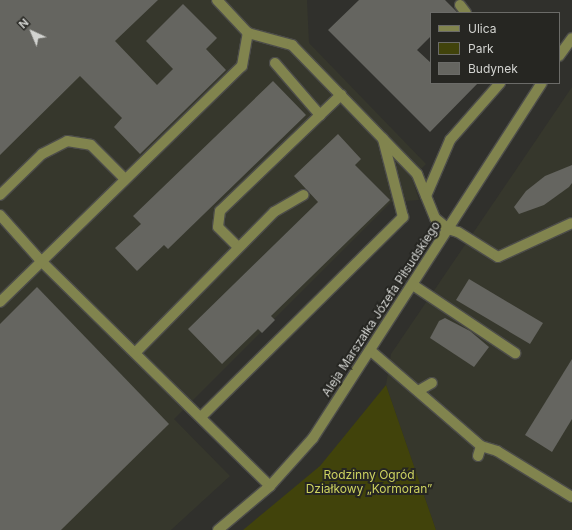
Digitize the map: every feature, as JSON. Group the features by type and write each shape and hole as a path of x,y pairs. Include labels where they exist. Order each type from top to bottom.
{"street":[{"path":"217,0 248,33 292,45 417,174 435,218 448,229 458,232 498,257 572,223"},
{"path":"0,302 242,66 248,33"},
{"path":"560,55 572,38"},
{"path":"275,63 320,115"},
{"path":"426,196 450,140 499,84"},
{"name":"Aleja Marszałka Józefa Piłsudskiego","path":"218,530 270,486 313,438 541,84"},
{"path":"238,247 218,227 220,212 341,95"},
{"path":"202,416 403,217 382,138"},
{"path":"0,195 42,154 67,141 91,145 125,179"},
{"path":"136,352 274,212 303,195"},
{"path":"0,215 41,261 202,416 270,486"},
{"path":"413,285 515,353"},
{"path":"371,350 481,446 497,451 572,497"},
{"path":"418,391 432,383"},
{"path":"478,456 481,446"}],"shaded area":[{"path":"0,0 307,0 309,43 426,164 412,178 419,200 391,202 174,419 230,476 171,530 0,530"},
{"path":"572,87 572,530 436,530 386,385 391,354"}],"green space":[{"name":"Rodzinny Ogród Działkowy „Kormoran”","path":"386,385 436,530 243,530 320,466"}],"building":[{"path":"0,0 158,0 115,41 157,85 173,69 146,41 183,4 217,38 206,49 226,70 140,154 114,127 122,118 80,76 0,155"},
{"path":"359,0 445,0 457,12 430,12 430,37 417,50 430,62 430,84 477,84 430,132 328,30"},
{"path":"273,81 306,115 168,249 164,245 137,271 115,248 141,224 133,216"},
{"path":"338,134 361,159 355,165 390,200 271,316 275,320 262,333 258,329 222,364 188,329 318,202 294,176"},
{"path":"572,165 572,183 569,187 544,205 519,214 514,207 526,191 545,176"},
{"path":"469,279 543,323 530,344 456,300"},
{"path":"37,287 169,424 61,530 0,530 0,324"},
{"path":"445,318 470,331 489,347 474,367 430,338 439,321"},
{"path":"572,359 572,419 552,452 525,435"}]}
